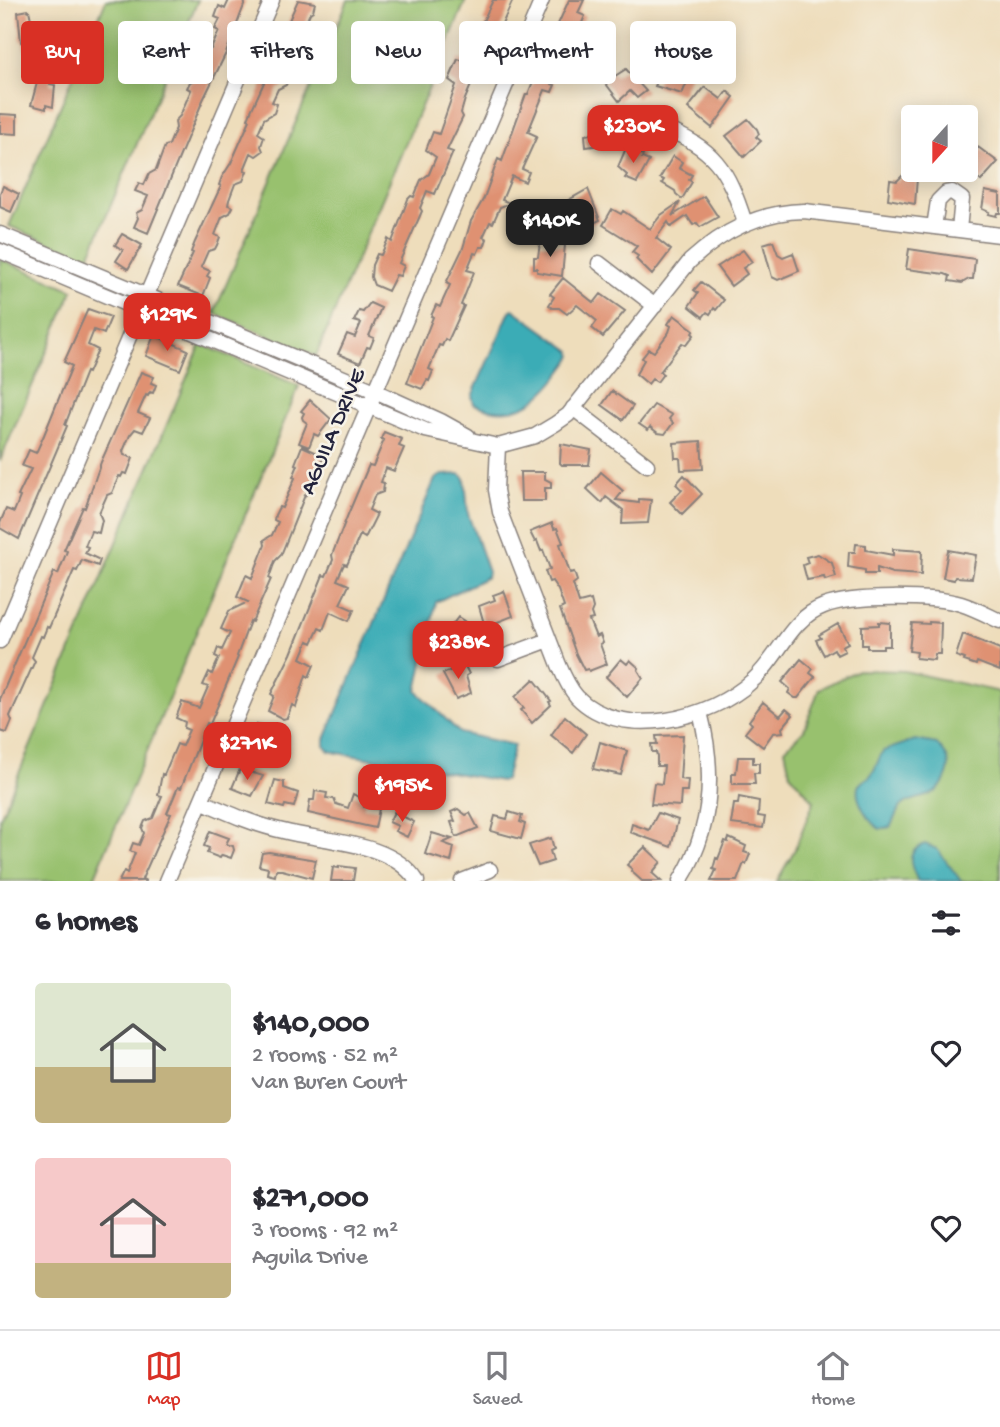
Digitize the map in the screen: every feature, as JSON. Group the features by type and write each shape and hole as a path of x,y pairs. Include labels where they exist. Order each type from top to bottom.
{"street":[{"path":"0,641 272,0"},
{"name":"AGUILA DRIVE","path":"167,881 542,0"},
{"path":"660,126 690,139 714,159 736,194 745,223"},
{"path":"934,227 938,201 951,192 962,198 959,230"},
{"path":"0,234 147,294 372,398 434,433 498,446 535,436 568,415 690,261 710,243 745,223 783,212 804,211 1000,235"},
{"path":"0,251 140,310 372,398"},
{"path":"599,263 655,306"},
{"path":"573,408 647,465"},
{"path":"498,446 496,468 500,512 566,682 577,697 608,717 644,722 700,712 737,693 754,680 795,626 810,613 823,606 857,597 961,604 1000,621"},
{"path":"498,659 549,640"},
{"path":"680,881 698,845 710,792 710,765 700,712"},
{"path":"201,802 281,831 380,852 399,862 417,881"},
{"path":"462,881 490,870"}],"green space":[{"path":"106,0 198,0 189,21 118,21 118,84 162,84 88,259 9,226 70,84 104,84 104,21 97,21"},
{"path":"348,0 466,0 445,50 445,21 351,21 351,84 431,84 316,356 214,313 312,84 337,84 337,26"},
{"path":"0,259 73,290 0,461"},
{"path":"201,344 299,386 93,881 0,881 0,818"},
{"path":"858,670 904,671 1000,692 1000,881 777,881 794,851 814,801 790,774 785,749 804,730 819,689"}],"water":[{"path":"513,309 571,351 573,356 543,393 520,408 506,411 474,404 472,396"},
{"path":"460,474 465,478 468,514 488,572 487,577 436,602 417,691 460,733 514,745 505,780 501,781 338,753 329,751 325,746 325,739 435,479 442,475"},
{"path":"915,740 937,744 944,752 949,768 945,779 939,789 930,795 904,804 890,827 880,829 864,811 858,787 872,774 883,751"},
{"path":"925,844 937,849 961,881 918,881 911,860 914,851"}],"building":[{"path":"229,0 246,0 238,21 227,21 227,50 213,80 213,44 219,31 215,29 220,19 215,17 219,6 225,9"},
{"path":"298,0 315,3 306,21 289,21"},
{"path":"493,0 513,0 504,21 483,21"},
{"path":"569,0 584,0 578,13 585,16 583,21 559,21"},
{"path":"29,10 31,21 21,21 21,42 18,12"},
{"path":"458,59 459,84 471,84 461,113 463,117 447,150 453,152 435,194 427,191 420,208 422,211 399,263 404,266 388,291 374,285 371,277 372,265 377,254 381,255 388,239 392,242 408,199 414,197 421,180 429,174 436,157 426,150 433,132 439,134 456,85 449,80"},
{"path":"626,69 630,73 630,84 640,84 646,91 637,98 630,91 619,101 606,84 616,84 616,75"},
{"path":"37,84 55,85 53,107 46,105 46,109 31,105"},
{"path":"189,84 211,84 148,233 134,227 138,218 136,213 142,210 148,196 135,191 139,183 144,185 149,174 156,170 165,146 169,145 176,128 175,121 180,116 191,90 187,88"},
{"path":"263,84 286,84 278,89 272,102 277,104 274,113 264,119 258,133 264,137 261,146 263,151 256,156 251,153 243,181 235,184 229,200 228,205 233,207 230,213 222,217 215,235 220,237 217,245 215,249 208,251 201,267 210,271 203,296 178,286 221,186 222,177 250,120 251,111"},
{"path":"532,84 555,85 552,92 545,90 528,132 537,136 522,169 529,172 525,182 512,176 502,200 510,203 500,207 483,237 487,239 484,247 480,247 477,254 474,253 467,270 474,272 461,305 464,306 448,341 445,339 442,346 439,345 429,369 433,371 422,389 407,383 433,317 431,316 436,305 440,307 450,285 446,283 463,248 471,221 484,198 498,159 502,161"},
{"path":"656,84 686,84 682,94 655,86"},
{"path":"705,87 721,99 727,91 734,97 712,128 688,108"},
{"path":"618,110 623,142 586,147 585,135 596,133 595,125 600,113"},
{"path":"0,114 17,115 17,134 0,133"},
{"path":"748,119 757,129 759,134 756,137 761,141 744,157 726,136"},
{"path":"978,147 998,162 981,181 978,178"},
{"path":"626,148 643,155 642,158 649,161 637,183 625,178 627,175 618,167"},
{"path":"673,156 682,162 679,168 692,175 689,180 692,182 682,199 662,183 664,180 660,178"},
{"path":"901,177 901,182 917,182 915,204 888,199 890,180 897,181"},
{"path":"3,186 19,194 11,212 0,207"},
{"path":"588,189 600,220 585,227 577,224 572,227 571,223 567,225 563,215 572,211 567,201"},
{"path":"985,191 1000,194 1000,213 996,216 982,209"},
{"path":"704,196 718,217 700,227 697,223 693,225 687,216 671,227 668,222 656,238 671,250 652,275 632,252 637,246 603,225 612,209 621,214 623,211 650,229 661,215 680,202 672,216"},
{"path":"122,234 142,245 128,269 116,261 123,250 115,245"},
{"path":"773,241 778,254 783,257 793,253 799,271 778,280 772,277 763,244"},
{"path":"540,243 565,245 562,276 537,272 537,268 534,268 534,257 538,257"},
{"path":"909,249 975,259 973,279 962,283 949,281 950,276 945,274 906,269"},
{"path":"743,250 752,262 743,268 747,274 731,286 717,267"},
{"path":"563,278 594,303 601,294 625,311 603,337 592,328 597,321 577,305 567,314 549,305 554,297 550,294"},
{"path":"701,282 724,300 716,310 714,308 710,314 707,312 703,317 689,306 698,293 694,290"},
{"path":"370,303 381,308 369,336 374,338 360,363 338,354 347,334 355,337 361,323 354,321 359,311 363,312"},
{"path":"88,309 111,317 104,334 94,330 88,345 98,350 88,373 86,372 65,425 67,426 19,539 0,528 0,523 6,509 14,512 20,497 18,496 31,469 22,466 29,450 36,453 44,435 72,366 64,362"},
{"path":"674,315 694,330 694,335 686,345 682,343 660,372 663,374 657,382 652,379 648,384 636,374 644,360 642,358 649,349 654,352 669,332 671,326 668,324"},
{"path":"154,335 188,350 180,370 146,356"},
{"path":"141,372 154,377 151,383 156,385 153,393 146,395 138,413 150,418 143,432 135,429 130,435 123,451 124,455 133,458 127,474 119,476 112,493 107,495 99,513 102,520 99,533 91,531 85,546 88,547 85,553 100,560 98,566 82,560 77,571 74,570 49,628 47,627 43,637 41,636 32,657 35,661 10,716 12,721 7,733 0,731 0,699 54,572 58,574 67,551 64,550 83,507 85,508 101,462"},
{"path":"612,391 633,406 623,420 602,405"},
{"path":"310,400 331,419 318,436 314,434 309,447 299,443 307,423 303,420 304,413 301,411"},
{"path":"654,405 672,415 669,419 673,423 665,434 650,427 648,430 639,424"},
{"path":"384,432 402,439 399,446 404,448 394,471 386,468 381,482 384,483 383,492 375,495 369,510 377,514 365,538 360,535 337,580 349,585 340,604 354,610 349,621 330,612 323,630 319,628 312,643 308,641 301,658 314,665 309,677 306,675 296,707 292,705 287,718 283,719 268,711 274,696 271,694 291,654 323,575 326,576 333,560 332,555 349,512 369,465 373,466 384,440 381,439"},
{"path":"701,441 703,469 681,470 680,458 675,458 674,443"},
{"path":"561,444 591,450 589,465 562,465"},
{"path":"302,446 324,456 281,555 275,561 269,578 271,579 252,622 250,621 210,724 207,723 181,788 178,787 167,813 171,814 142,879 146,881 119,881 124,871 127,873 135,853 130,851 133,843 139,845 145,821 153,818 162,796 158,795 162,774 164,775 177,744 182,746 189,730 184,728 185,722 176,718 182,702 199,708 208,687 203,685 209,672 212,674 219,658 215,656 218,648 222,650 230,633 221,629 229,611 248,602 237,597 246,575 252,578 265,545 264,540 272,535 278,522 274,520 275,515 279,507 282,508 295,478 293,477 298,465 295,464"},
{"path":"520,472 545,472 545,479 551,482 551,488 545,488 545,501 521,501"},
{"path":"601,472 623,491 616,500 639,503 639,499 651,500 648,523 622,524 623,510 606,497 602,503 587,489"},
{"path":"684,475 702,494 682,514 670,502 682,490 676,484"},
{"path":"552,523 563,543 560,544 570,573 574,572 577,581 573,584 579,603 591,600 593,619 589,620 596,637 600,635 603,643 600,644 607,664 589,671 584,670 576,654 560,609 564,607 558,590 552,581 549,582 545,571 550,569 543,550 541,551 530,532"},
{"path":"856,544 866,545 866,550 893,555 893,549 922,551 921,575 892,573 877,568 877,574 865,574 865,570 848,567 849,552 855,552"},
{"path":"948,550 976,555 972,578 943,578"},
{"path":"818,554 832,563 836,577 807,580 803,565 808,563 806,557"},
{"path":"504,591 513,616 485,627 479,606 495,600 493,595"},
{"path":"458,617 476,629 460,655 445,645 450,638 445,635"},
{"path":"879,622 890,623 890,646 867,648 867,645 862,645 862,626 879,625"},
{"path":"912,623 941,623 940,654 935,654 934,660 916,658 917,652 909,651"},
{"path":"838,624 848,643 842,646 845,651 837,655 834,649 824,655 816,640 821,638 819,635"},
{"path":"963,634 1000,649 1000,671 977,662 976,665 964,661 965,659 956,656"},
{"path":"621,659 627,664 630,660 639,668 643,678 627,697 606,677"},
{"path":"801,659 813,669 810,673 815,677 798,698 795,698 788,693 790,689 782,682"},
{"path":"464,664 469,674 466,676 471,693 456,699 443,674"},
{"path":"534,679 551,701 551,705 532,723 515,697"},
{"path":"763,702 780,716 786,709 793,715 782,728 783,732 773,733 763,747 745,733 752,724 749,721"},
{"path":"565,716 586,734 573,753 551,735"},
{"path":"257,725 274,732 265,753 252,747"},
{"path":"683,735 680,779 688,780 687,791 681,791 680,806 651,804 654,783 662,784 664,766 657,766 656,752 652,752 651,744 657,744 656,736"},
{"path":"600,742 627,751 621,775 593,769"},
{"path":"738,757 753,757 753,763 759,763 759,773 754,773 755,784 732,784 732,773 736,773"},
{"path":"240,769 263,776 252,796 232,788"},
{"path":"275,780 284,782 284,788 298,793 294,807 285,805 284,808 268,804"},
{"path":"315,791 327,793 326,798 334,799 336,804 348,808 353,794 365,801 364,807 379,809 375,828 308,813"},
{"path":"739,797 759,801 758,816 765,817 763,828 731,824 734,804 738,804"},
{"path":"458,809 466,815 470,813 478,828 456,837 451,822 455,821 451,812"},
{"path":"394,812 414,822 407,837 395,831 398,826 389,822"},
{"path":"509,812 522,816 520,822 525,824 521,839 491,831 495,816 507,819"},
{"path":"658,813 678,820 671,847 630,832 632,824 649,830"},
{"path":"210,831 229,838 226,844 233,846 234,850 231,858 222,855 220,858 207,853 209,848 204,846"},
{"path":"432,833 452,839 443,843 454,847 451,862 425,854"},
{"path":"551,838 554,849 550,851 553,861 538,866 529,845"},
{"path":"729,838 746,846 744,852 750,854 746,864 744,863 737,881 711,881 716,870 713,869 716,858 718,859 725,841 728,842"},
{"path":"645,847 661,862 652,873 661,881 642,881 627,865"},
{"path":"262,853 316,860 312,878 282,870 276,870 275,876 267,874 268,868 259,866"},
{"path":"333,867 355,868 353,881 331,881"}]}
